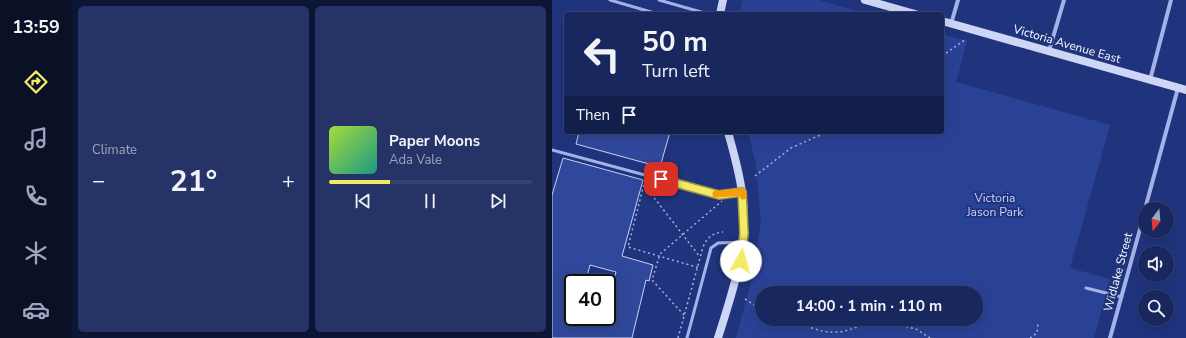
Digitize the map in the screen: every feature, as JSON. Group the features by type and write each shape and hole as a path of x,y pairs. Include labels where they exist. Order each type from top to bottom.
{"street":[{"path":"720,12 723,0"},
{"path":"865,0 908,12"},
{"path":"951,24 958,0"},
{"path":"1049,51 1064,0"},
{"path":"1150,80 1172,0"},
{"name":"Victoria Avenue East","path":"944,22 1182,89"},
{"name":"Widlake Street","path":"1147,202 1182,89"},
{"path":"718,338 736,282 743,242 742,192 728,134"},
{"name":"Widlake Street","path":"1110,338 1138,236"}],"lane":[{"path":"610,0 651,12"},
{"path":"659,0 701,12"},
{"path":"552,150 719,195 742,192"},
{"path":"687,338 712,248 718,243 743,242"},
{"path":"1086,288 1122,297"}],"path":[{"path":"944,55 966,39"},
{"path":"755,176 791,148 823,134"},
{"path":"646,175 645,186 628,247 706,270"},
{"path":"645,186 700,257"},
{"path":"684,315 652,280 658,256 723,200"},
{"path":"678,338 697,267 706,240 716,233 723,232"},
{"path":"745,299 755,305"},
{"path":"1030,338 1037,333 1038,323"},
{"path":"807,326 817,331 832,333 845,332 859,326"},
{"path":"904,326 916,329 930,338"}],"green space":[{"path":"743,0 818,0 862,12 740,12"},
{"name":"Victoria Jason Park","path":"944,35 967,41 956,82 1110,125 1070,268 1110,279 1094,338 736,338 751,283 761,223 756,164 748,134 944,134"}],"building":[{"path":"578,134 669,134 660,167 576,144"},
{"path":"563,158 643,180 622,256 653,265 649,281 646,280 632,338 552,338 552,195"}],"slow traffic":[{"path":"716,194 719,195 742,192 743,196"}],"route":[{"path":"661,179 719,195 742,192 744,207 744,233 741,261"}]}
